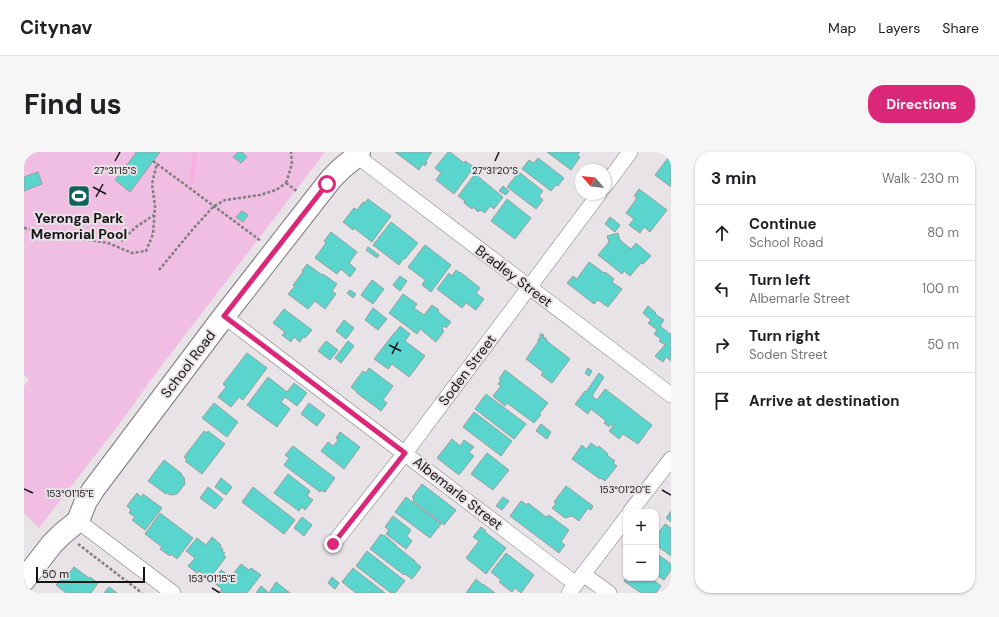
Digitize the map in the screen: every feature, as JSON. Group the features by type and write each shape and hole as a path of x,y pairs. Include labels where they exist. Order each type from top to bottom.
{"street":[{"path":"611,178 630,152"},
{"name":"Bradley Street","path":"358,154 529,288 671,396"},
{"name":"School Road","path":"24,580 52,544 78,521 86,501 93,490 224,316 330,179 358,154"},
{"name":"Soden Street","path":"333,544 405,453 595,200"},
{"name":"Albemarle Street","path":"224,316 576,584 609,593"},
{"path":"632,509 671,459"},
{"path":"78,521 173,593"},
{"path":"576,584 623,522"}],"path":[{"path":"159,270 214,206 225,200 260,195 276,190 286,183 292,164 291,152"},
{"path":"153,160 263,242"},
{"path":"24,228 108,242 132,253 146,251 153,234 155,206 152,184 157,163"},
{"path":"286,183 301,194"},
{"path":"122,241 136,227 154,215"},
{"path":"77,544 142,593"}],"shaded area":[{"path":"24,152 325,152 39,528 24,513 24,386 29,379 24,375"}],"building":[{"path":"135,152 160,152 130,192 115,180 136,153"},
{"path":"238,152 242,152 247,157 241,163 233,157"},
{"path":"395,152 432,152 426,161 425,166 423,164 419,170"},
{"path":"448,152 464,163 465,161 474,167 454,194 436,180 441,173 435,168"},
{"path":"547,152 580,152 577,155 580,157 571,170"},
{"path":"671,154 671,187 655,175"},
{"path":"538,158 564,178 558,186 556,185 551,191 522,169 529,160 534,163"},
{"path":"38,172 42,184 24,191 24,177"},
{"path":"519,172 543,191 539,196 543,200 536,209 507,187"},
{"path":"475,174 503,197 494,209 490,206 485,213 480,210 478,212 473,207 472,209 458,196"},
{"path":"503,186 509,191 506,195 499,191"},
{"path":"639,189 667,210 650,232 644,227 640,233 629,225 634,219 626,213 637,198 634,196"},
{"path":"368,199 391,216 372,242 354,228 353,230 343,222 354,208 357,210 363,202 365,203"},
{"path":"507,199 531,218 515,239 491,221"},
{"path":"242,211 248,215 243,222 236,217"},
{"path":"610,217 620,225 615,232 605,224"},
{"path":"391,222 418,243 399,265 373,245"},
{"path":"331,232 357,252 349,263 356,269 350,277 341,269 337,274 315,258 326,243 324,241"},
{"path":"618,233 620,240 631,249 636,243 651,256 643,264 641,263 630,276 624,271 622,274 598,255 609,242 607,236"},
{"path":"425,245 451,265 431,292 422,285 425,280 408,267"},
{"path":"368,247 379,255 377,258 366,250"},
{"path":"589,262 614,279 612,282 622,289 608,307 598,300 594,304 567,283 573,276 577,279"},
{"path":"307,264 337,284 332,291 336,294 325,309 315,301 308,309 288,294 295,286 293,285"},
{"path":"456,270 480,288 476,293 484,299 476,310 466,303 462,308 437,289 449,273 452,276"},
{"path":"400,276 407,281 400,291 393,285"},
{"path":"372,280 384,289 373,304 361,295"},
{"path":"350,290 356,294 353,298 347,293"},
{"path":"403,294 417,304 414,308 424,315 432,305 439,310 438,312 451,322 446,328 444,326 442,329 444,331 436,342 420,329 417,334 389,313"},
{"path":"648,306 656,313 655,314 664,320 660,326 670,334 671,333 671,361 666,357 663,362 655,356 665,345 659,341 661,339 654,334 657,330 648,323 651,320 643,313"},
{"path":"373,308 387,319 378,330 365,320"},
{"path":"284,309 312,330 305,338 303,337 300,342 294,337 291,342 282,335 285,332 273,323"},
{"path":"344,320 354,328 346,339 336,331"},
{"path":"400,326 410,334 405,341 425,356 409,377 392,364 388,369 374,359"},
{"path":"540,334 543,334 547,341 570,359 552,383 541,375 543,372 526,359 538,342 538,339 540,339"},
{"path":"326,341 338,350 330,360 318,351"},
{"path":"348,341 354,346 341,363 335,358"},
{"path":"247,353 267,368 243,400 239,397 231,407 218,397 226,387 223,384"},
{"path":"369,368 393,386 383,400 387,403 381,411 351,387 363,371 366,373"},
{"path":"588,368 592,371 589,376 585,373"},
{"path":"505,370 548,403 534,423 507,403 505,406 493,396 501,386 498,384 501,380 499,379"},
{"path":"599,373 604,377 592,396 597,400 605,389 652,425 638,444 623,434 619,439 609,431 613,426 610,424 609,427 604,423 606,421 591,409 588,414 575,404 585,391 586,392"},
{"path":"268,377 287,392 294,383 307,393 297,406 285,397 281,402 290,409 277,427 247,405"},
{"path":"486,394 526,424 514,439 475,409"},
{"path":"214,403 238,422 227,437 202,418"},
{"path":"309,403 325,415 317,426 301,414"},
{"path":"474,412 512,441 501,456 463,427"},
{"path":"541,424 551,432 547,439 536,431"},
{"path":"204,431 207,433 208,431 225,444 202,474 185,461 187,460 184,457"},
{"path":"340,432 360,447 344,469 321,451 328,442 333,446 338,440 336,438"},
{"path":"452,439 460,446 464,440 474,447 469,452 474,456 459,475 437,458"},
{"path":"591,443 598,448 599,446 615,461 613,463 617,466 605,481 572,459 582,445 586,449"},
{"path":"293,446 335,478 325,492 321,490 320,492 284,465 289,458 285,455"},
{"path":"487,453 509,470 493,490 471,474"},
{"path":"164,460 184,477 185,484 177,494 166,494 148,481"},
{"path":"288,474 310,491 307,496 313,500 305,510 302,507 299,511 274,493"},
{"path":"221,478 232,487 226,495 215,487"},
{"path":"422,484 456,510 444,525 413,501 414,499 412,497"},
{"path":"566,486 593,506 591,510 588,508 579,521 572,516 565,518 552,508 556,504 554,502"},
{"path":"208,487 223,499 215,509 200,498"},
{"path":"253,487 295,520 284,534 242,502"},
{"path":"137,493 141,497 143,494 162,508 145,530 132,520 135,517 129,513 131,510 127,506"},
{"path":"406,497 441,524 430,538 395,512"},
{"path":"503,497 509,501 502,510 496,506"},
{"path":"521,501 527,505 528,503 546,517 549,515 569,530 561,542 565,545 559,553 510,516"},
{"path":"671,511 671,522 666,518"},
{"path":"160,513 193,538 177,559 171,554 170,556 160,549 162,547 145,534"},
{"path":"393,516 411,530 407,536 412,541 406,549 386,534 389,530 385,527"},
{"path":"302,517 312,525 304,536 294,528"},
{"path":"665,524 671,528 671,556 659,547 659,532"},
{"path":"481,527 486,531 485,532 506,548 486,574 466,558 479,541 473,537"},
{"path":"381,534 421,567 412,579 405,574 404,575 370,549"},
{"path":"212,537 221,545 220,546 223,549 222,551 225,553 223,554 226,557 209,579 199,571 197,573 188,566 195,558 186,551 197,538 206,545"},
{"path":"367,551 405,581 395,593 391,593 356,566"},
{"path":"506,553 534,575 521,593 515,588 512,592 499,582 501,580 491,572"},
{"path":"659,555 671,564 671,570 664,580 659,576"},
{"path":"241,564 249,570 251,568 261,575 247,593 222,593 220,591 222,589 213,582 221,570 231,577"},
{"path":"74,567 98,583 91,593 66,593 56,585 65,574 67,576"},
{"path":"353,568 385,593 356,593 342,582"},
{"path":"332,577 339,583 335,589 328,583"},
{"path":"476,579 483,585 495,593 466,593"},
{"path":"624,581 655,581 661,586 656,593 641,593"},
{"path":"276,582 290,593 269,593"},
{"path":"261,586 269,593 256,593"},
{"path":"109,587 117,593 104,593"}],"waterway":[{"path":"192,181 195,152"}],"place":[{"name":"Yeronga Park Memorial Pool","path":"79,196"}],"route":[{"path":"327,184 224,316 405,453 333,544"}]}
